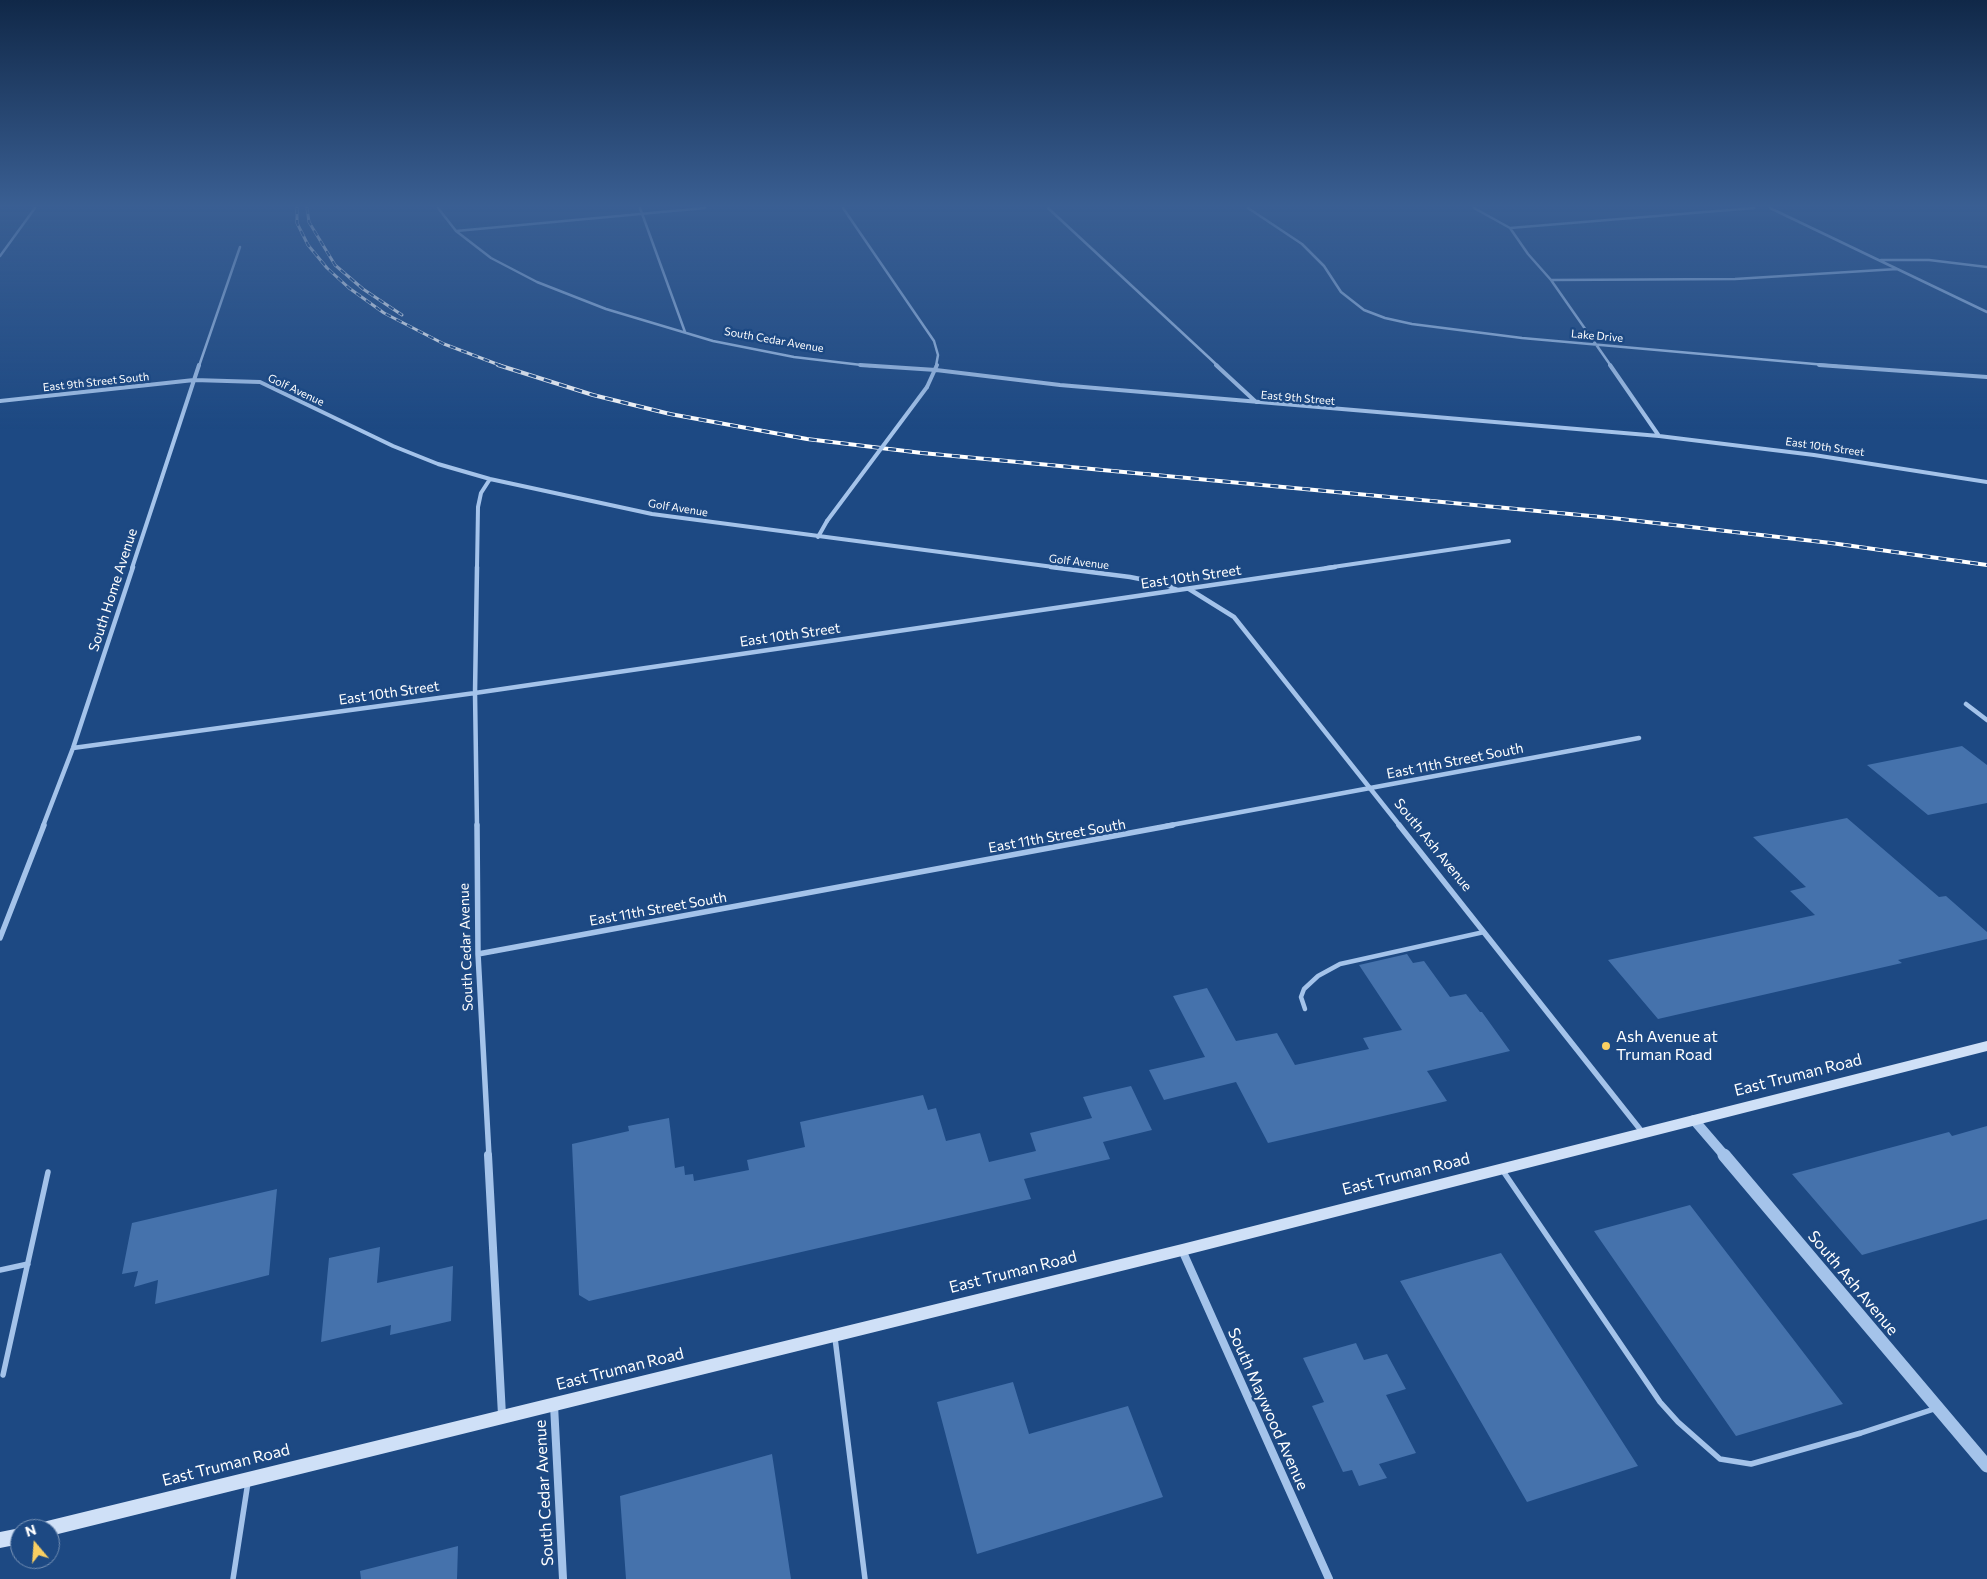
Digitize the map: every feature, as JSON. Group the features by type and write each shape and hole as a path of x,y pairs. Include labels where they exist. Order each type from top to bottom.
{"main road":[{"name":"East Truman Road","path":"60,1526 1182,1250 1987,1046"}],"street":[{"name":"South Home Avenue","path":"0,938 73,748 228,282"},
{"name":"South Cedar Avenue","path":"536,282 606,309 713,341 794,357 875,367 936,370"},
{"path":"666,282 684,332"},
{"path":"818,537 927,387 936,370 938,355 934,341 893,282"},
{"path":"1127,282 1257,403"},
{"name":"Lake Drive","path":"1335,282 1342,292 1364,310 1385,318 1412,324 1503,336 1789,363 1987,377"},
{"path":"1552,282 1659,436"},
{"path":"1924,282 1987,312"},
{"name":"East 9th Street","path":"936,370 1060,385 1257,403 1659,436"},
{"name":"East 9th Street South","path":"0,401 194,380"},
{"name":"Golf Avenue","path":"194,380 236,380 269,385 393,446 438,464 490,480 652,514 1130,577 1165,584 1177,590"},
{"name":"East 10th Street","path":"1659,436 1814,455 1987,482"},
{"name":"South Cedar Avenue","path":"490,480 481,493 478,507 476,693 478,954 502,1417"},
{"name":"East 10th Street","path":"73,748 476,693 1509,541"},
{"name":"South Ash Avenue","path":"1189,588 1234,617 1644,1133"},
{"path":"1966,704 1987,720"},
{"name":"East 11th Street South","path":"478,954 1639,738"},
{"name":"South Ash Avenue","path":"1694,1120 1987,1466"},
{"name":"South Maywood Avenue","path":"1182,1250 1329,1579"},
{"name":"South Cedar Avenue","path":"554,1404 563,1579"}],"lane":[{"path":"1305,1009 1301,997 1304,990 1318,976 1334,967 1357,960 1484,932"},
{"path":"1501,1169 1660,1402 1678,1422 1720,1459 1751,1464 1861,1433 1937,1408"},
{"path":"3,1375 48,1172"},
{"path":"0,1270 28,1264"},
{"path":"834,1335 865,1579"},
{"path":"233,1579 248,1479"}],"building":[{"path":"1962,746 1987,765 1987,803 1928,815 1867,765"},
{"path":"1847,818 1939,897 1946,896 1987,932 1987,939 1898,960 1902,963 1658,1019 1608,960 1815,915 1790,891 1806,887 1753,837"},
{"path":"1407,954 1413,963 1424,961 1450,997 1466,994 1482,1012 1510,1051 1427,1071 1447,1101 1268,1143 1236,1082 1164,1100 1149,1070 1205,1057 1173,996 1207,988 1236,1041 1277,1033 1295,1065 1369,1049 1363,1038 1402,1030 1359,965"},
{"path":"1131,1086 1152,1130 1103,1142 1110,1159 1024,1179 1031,1199 589,1301 579,1295 572,1144 629,1131 628,1126 669,1118 675,1168 684,1166 685,1175 693,1174 694,1181 749,1170 747,1160 805,1147 800,1122 923,1095 928,1110 936,1108 946,1141 980,1133 989,1162 1036,1151 1030,1133 1092,1118 1083,1097"},
{"path":"1987,1126 1987,1219 1862,1255 1792,1174 1949,1132 1952,1136"},
{"path":"277,1189 269,1275 155,1304 158,1280 134,1287 138,1271 122,1274 132,1223"},
{"path":"1690,1205 1843,1404 1736,1436 1594,1231"},
{"path":"380,1247 377,1283 453,1266 451,1321 390,1335 391,1325 321,1342 329,1258"},
{"path":"1501,1253 1638,1466 1527,1502 1400,1281"},
{"path":"1356,1343 1364,1360 1387,1354 1406,1389 1386,1395 1416,1453 1379,1464 1387,1478 1359,1486 1352,1470 1343,1472 1312,1406 1324,1402 1303,1358"},
{"path":"1013,1382 1029,1434 1128,1406 1163,1497 977,1554 937,1402"},
{"path":"772,1454 791,1579 626,1579 620,1496"},
{"path":"458,1546 457,1579 361,1579 360,1571"}],"railway":[{"path":"342,282 384,313 444,344 502,366"},
{"path":"354,282 402,315"},
{"path":"498,365 593,395 670,414 807,439 922,453 1612,518 1831,543 1987,565"}],"place":[{"name":"Ash Avenue at Truman Road","path":"1606,1046"}]}
